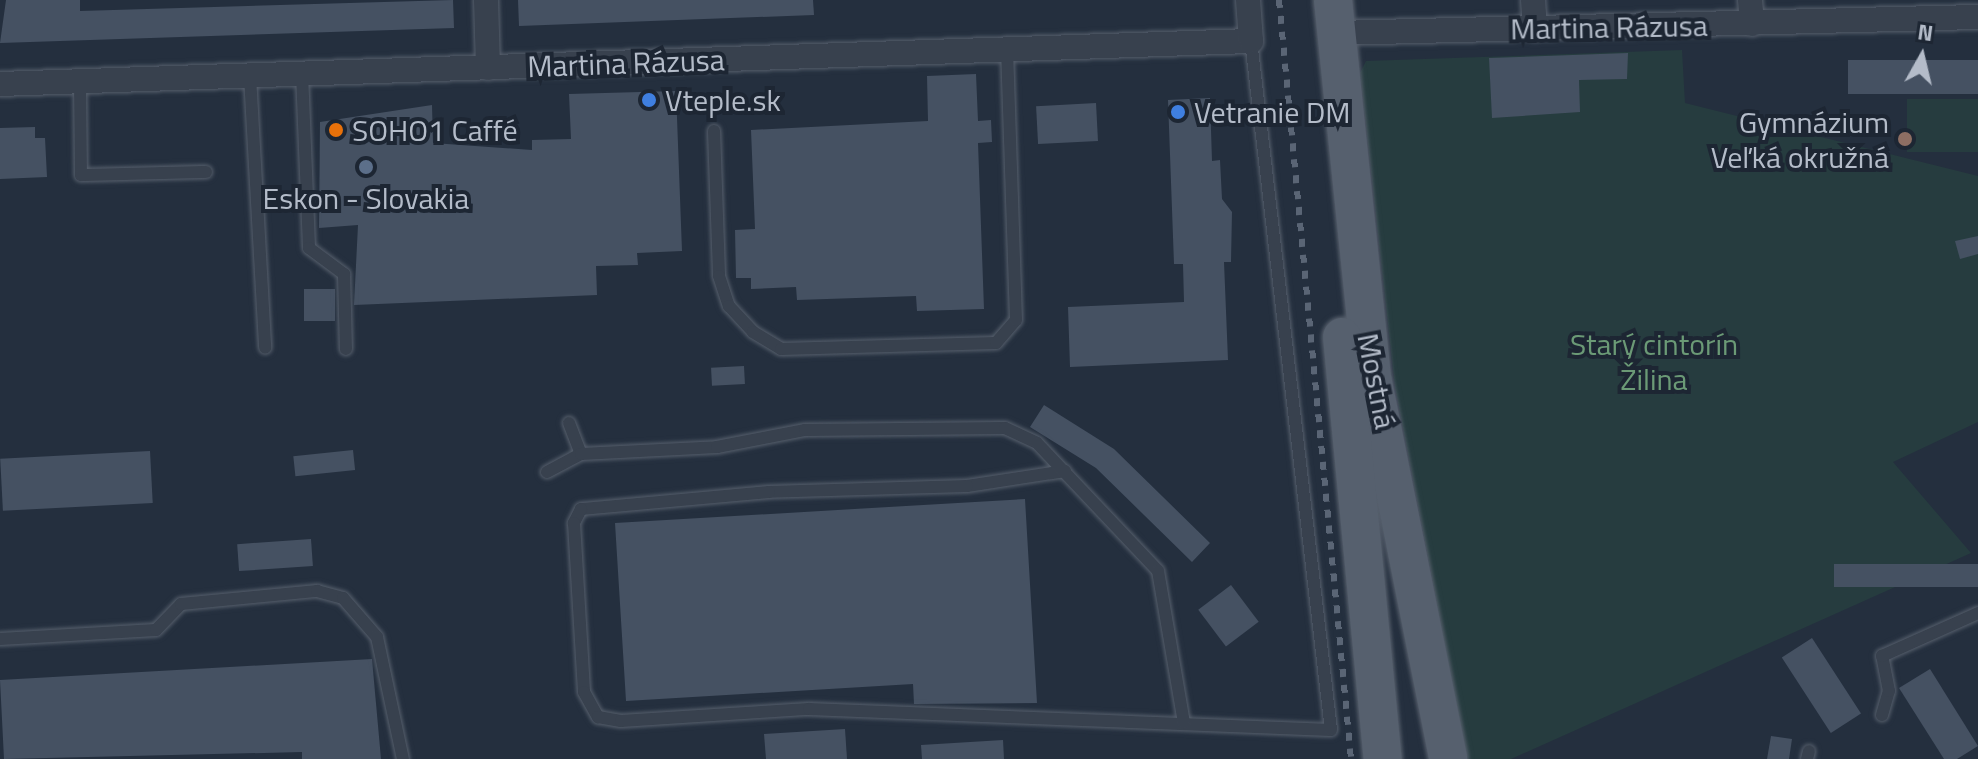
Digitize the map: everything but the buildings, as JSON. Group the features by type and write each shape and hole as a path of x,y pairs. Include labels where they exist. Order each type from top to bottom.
{"main road":[{"name":"Mostná","path":"1311,0 1383,759"},
{"name":"Mostná","path":"1335,16 1372,377 1448,759"},
{"path":"1372,377 1369,416 1425,759"},
{"path":"1377,695 1406,759"}],"street":[{"path":"486,0 488,68"},
{"path":"1248,0 1251,41"},
{"path":"1533,0 1535,29"},
{"name":"Martina Rázusa","path":"1335,16 1535,29 1751,12 1964,11"},
{"name":"Martina Rázusa","path":"0,84 1251,41"}],"lane":[{"path":"1065,471 967,486 631,500 581,509 574,523 584,692 598,717 621,721 809,709 1331,730 1251,41"},
{"path":"714,131 719,276 729,306 753,332 781,349 996,343 1016,320 1007,48"},
{"path":"302,73 309,248 344,274 346,349"},
{"path":"250,76 265,348"},
{"path":"80,82 81,175 206,172"},
{"path":"569,423 581,454"},
{"path":"547,472 581,454 894,424 1005,428 1037,443 1158,571 1184,723"},
{"path":"0,639 156,630 181,604 317,591 343,598 377,637 403,759"},
{"path":"1882,715 1889,691 1882,656 1978,613"}],"green space":[{"name":"Starý cintorín Žilina","path":"1682,50 1685,103 1978,176 1978,422 1893,462 1971,553 1511,759 1467,759 1395,387 1360,73 1366,61"},
{"path":"1907,99 1978,99 1978,152 1907,152"}],"railway":[{"path":"1279,0 1351,759"}],"place":[{"name":"Vteple.sk","path":"649,100"},
{"name":"Vetranie DM","path":"1178,112"},
{"name":"SOHO1 Caffé","path":"336,130"},
{"name":"Gymnázium Veľká okružná","path":"1905,139"},
{"name":"Eskon - Slovakia","path":"366,167"}]}
